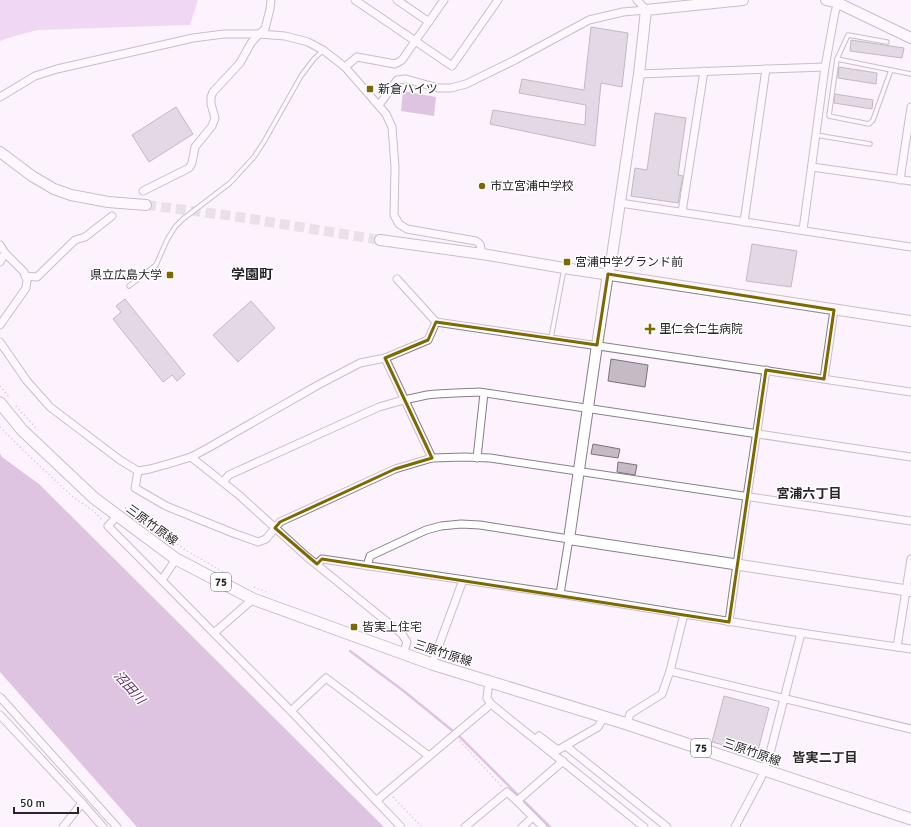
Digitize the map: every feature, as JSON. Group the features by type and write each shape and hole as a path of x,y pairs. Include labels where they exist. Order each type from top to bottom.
{"main road":[{"name":"三原竹原線","path":"4,400 22,430 94,498 119,511 176,559 252,600 432,664 627,724 911,819"}],"street":[{"path":"143,191 189,168 192,163 196,147 212,126 215,118 211,104 213,92 240,63 251,43 264,29 271,0"},
{"path":"355,0 452,66 498,0"},
{"path":"397,0 429,22"},
{"path":"345,67 357,57 395,64 402,60 444,0"},
{"path":"560,594 639,74 646,10 637,0"},
{"path":"379,105 397,80 406,79 438,88 451,88 466,84 516,60 589,20 623,12 742,0"},
{"path":"826,0 838,2 911,38"},
{"path":"803,230 825,68 838,2"},
{"path":"0,97 34,76 57,69 193,38 224,34 259,34 285,36 308,42 323,50 345,67 386,114 392,127 395,167 394,215 398,224 408,229 476,240 480,244 482,254"},
{"path":"639,74 825,68"},
{"path":"744,222 766,69"},
{"path":"682,212 704,71"},
{"path":"900,180 911,107"},
{"path":"0,152 32,176 71,195 108,202 146,206"},
{"path":"812,166 911,181"},
{"path":"620,203 911,247"},
{"path":"25,276 37,277 75,240 85,237 112,216"},
{"path":"380,240 482,254 911,321"},
{"path":"0,246 24,272 27,280 26,288 0,324"},
{"path":"0,262 5,253"},
{"path":"397,279 436,322 911,392"},
{"path":"824,379 834,310"},
{"path":"0,342 27,381 50,407 120,460 138,470 150,469 191,456 360,363 385,358 428,340 436,322"},
{"path":"385,358 432,458"},
{"path":"729,622 736,564 766,370"},
{"path":"223,482 229,475 379,407 426,395 453,393 484,393 911,457"},
{"path":"477,458 484,393"},
{"path":"191,456 239,495 317,564 402,634 407,642 404,654"},
{"path":"138,470 135,488 166,506 233,534 258,542 266,540 280,522 395,469 432,458 490,458 911,521"},
{"path":"119,511 108,526 291,711 401,827"},
{"path":"367,566 370,556 426,530 441,526 461,524 480,525 909,590"},
{"path":"162,580 176,559"},
{"path":"317,564 322,559 560,594 729,622 911,649"},
{"path":"897,647 909,590 911,559"},
{"path":"432,664 463,580"},
{"path":"214,633 252,600"},
{"path":"627,724 630,714 662,694 670,671 684,614"},
{"path":"737,826 761,778 770,753 801,633"},
{"path":"670,671 911,729"},
{"path":"291,711 326,678 429,756"},
{"path":"489,681 487,698 491,704 644,827"},
{"path":"0,697 117,827"},
{"path":"376,801 491,704"},
{"path":"0,714 103,827"},
{"path":"535,740 539,736 558,750 598,727 604,717"},
{"path":"566,746 668,827"},
{"path":"517,801 562,761"},
{"path":"466,827 507,792 543,827"},
{"path":"63,827 82,803"},
{"path":"522,827 533,817"}],"lane":[{"path":"887,42 848,35 837,59 829,116 869,124 873,120 891,70"},
{"path":"130,286 156,264 174,227 230,183 254,157 301,76 323,50"},
{"path":"837,59 911,74"},
{"path":"816,136 870,144"},
{"path":"551,338 564,268"}],"path":[{"path":"0,386 4,400"},
{"path":"13,402 38,431"},
{"path":"0,426 26,454 73,497 95,512 108,526"},
{"path":"119,511 127,508 187,551 226,573"},
{"path":"252,587 273,595"},
{"path":"455,735 507,792"},
{"path":"387,792 422,827"}],"highlighted area":[{"path":"608,274 834,310 824,379 766,370 729,622 322,559 317,564 275,528 280,522 395,469 432,458 385,358 428,340 436,322 597,345"}],"shaded area":[{"path":"0,0 198,0 190,25 37,30 0,41"}],"water":[{"path":"403,91 436,97 434,116 401,111"},
{"name":"沼田川","path":"0,454 39,484 384,827 137,827 0,672"}],"building":[{"path":"591,27 628,33 622,87 601,83 595,146 490,124 493,110 585,125 586,105 519,93 522,79 584,90"},
{"path":"851,40 904,48 902,58 850,51"},
{"path":"839,67 877,73 876,84 838,78"},
{"path":"835,94 873,100 872,109 834,103"},
{"path":"176,107 193,134 149,162 132,135"},
{"path":"655,113 686,118 678,175 683,176 678,203 631,196 635,168 647,170"},
{"path":"752,244 797,251 791,287 746,281"},
{"path":"125,299 185,374 177,381 172,375 163,382 113,319 121,312 116,306"},
{"path":"251,301 275,328 238,362 213,335"},
{"path":"611,359 648,365 645,387 608,381"},
{"path":"593,444 620,449 618,458 591,454"},
{"path":"618,462 637,465 635,475 617,472"},
{"path":"724,696 769,708 757,754 712,742"}],"waterway":[{"path":"350,651 405,692 459,736 550,827"}],"tunnel":[{"path":"146,205 233,216 380,240"}],"place":[{"name":"新倉ハイツ","path":"370,89"},
{"name":"市立宮浦中学校","path":"482,186"},
{"name":"宮浦中学グランド前","path":"567,262"},
{"name":"県立広島大学","path":"170,275"},
{"name":"里仁会仁生病院","path":"650,329"},
{"name":"皆実上住宅","path":"354,627"}],"district":[{"name":"学園町","path":"252,274"},
{"name":"宮浦六丁目","path":"809,493"},
{"name":"皆実二丁目","path":"825,757"}]}
